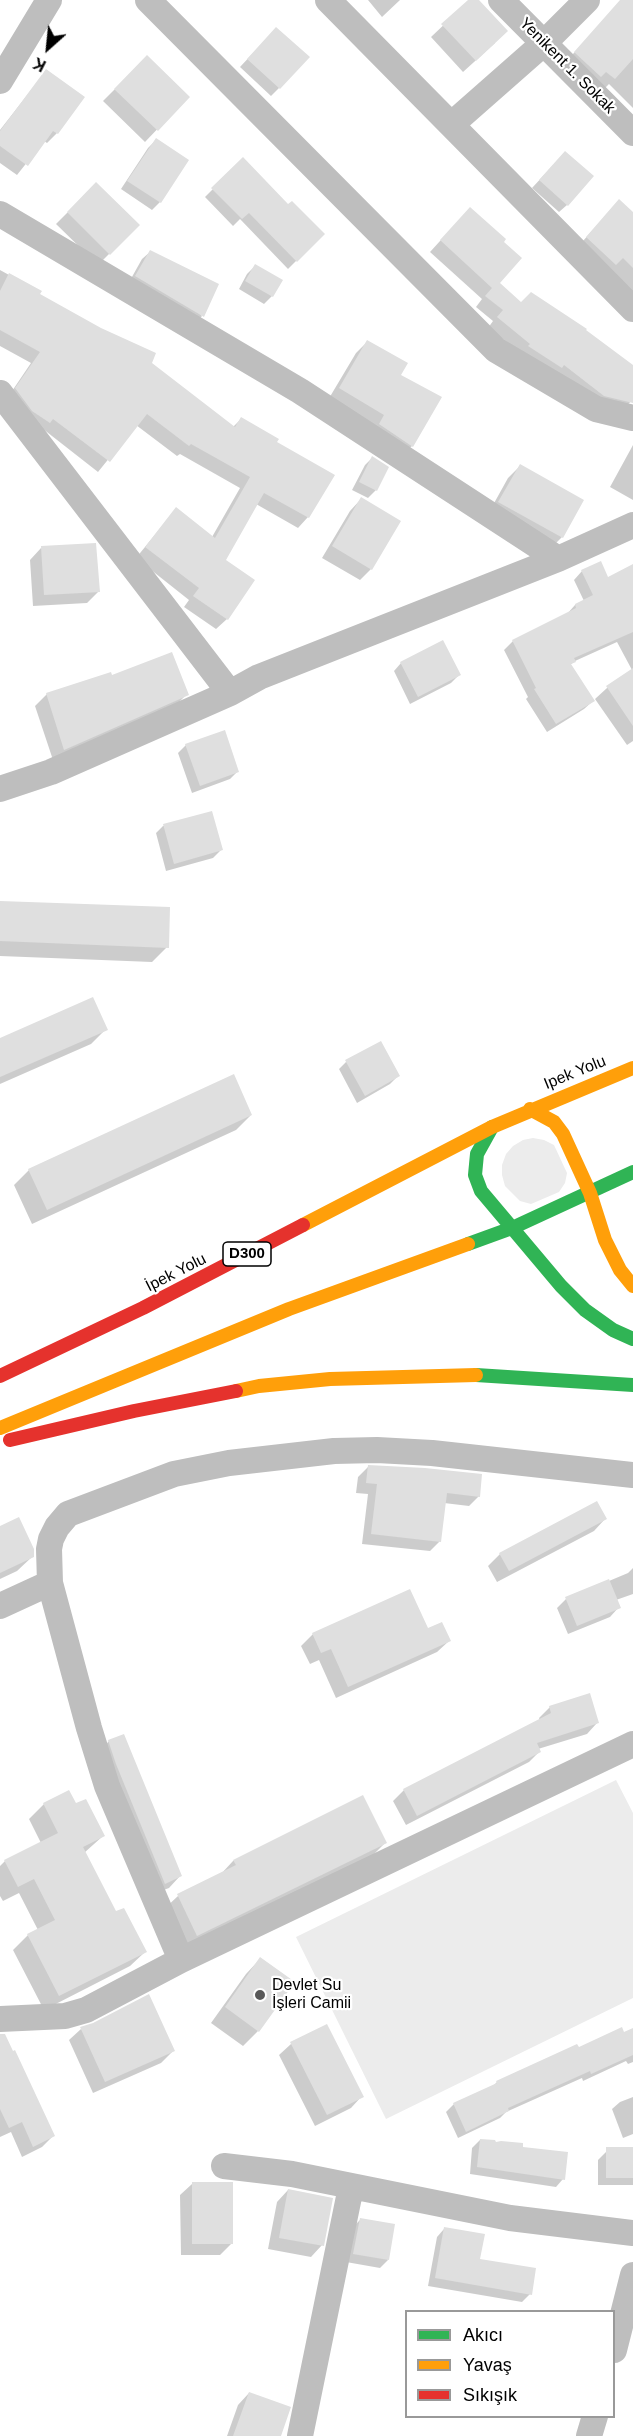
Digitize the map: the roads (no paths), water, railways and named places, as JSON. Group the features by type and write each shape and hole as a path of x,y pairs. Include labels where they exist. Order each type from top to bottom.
{"main road":[{"name":"Ipek Yolu","path":"530,1109 633,1068"},
{"path":"633,1286 620,1270 605,1240 590,1193 563,1134 554,1122 530,1109 492,1127 477,1154 475,1175 481,1191 561,1286 585,1310 613,1330 633,1339"},
{"name":"İpek Yolu","path":"0,1376 143,1308 492,1127"},
{"path":"0,1428 289,1309 512,1228 633,1172"},
{"path":"0,1443 134,1411 259,1386 330,1379 465,1374 541,1377 633,1385"}],"street":[{"path":"0,81 49,0"},
{"path":"148,0 496,350 596,409 633,418"},
{"path":"328,0 633,309"},
{"name":"Yenikent 1. Sokak","path":"501,0 633,133"},
{"path":"452,124 544,43 587,0"},
{"path":"0,214 300,391 558,559"},
{"path":"0,393 230,693"},
{"path":"0,789 51,772 230,693 259,677 558,559 633,525"},
{"path":"181,1960 107,1786 50,1583 51,1539 68,1514 174,1474 229,1463 334,1451 377,1450 432,1453 633,1475"},
{"path":"0,1606 50,1583"},
{"path":"0,2019 65,2016 86,2010 181,1960 628,1754"},
{"path":"224,2166 291,2174 510,2218 633,2233"},
{"path":"300,2436 351,2187"},
{"path":"615,2346 633,2275"},
{"path":"589,2436 594,2418"}],"place":[{"name":"Devlet Su İşleri Camii","path":"260,1995"}]}
